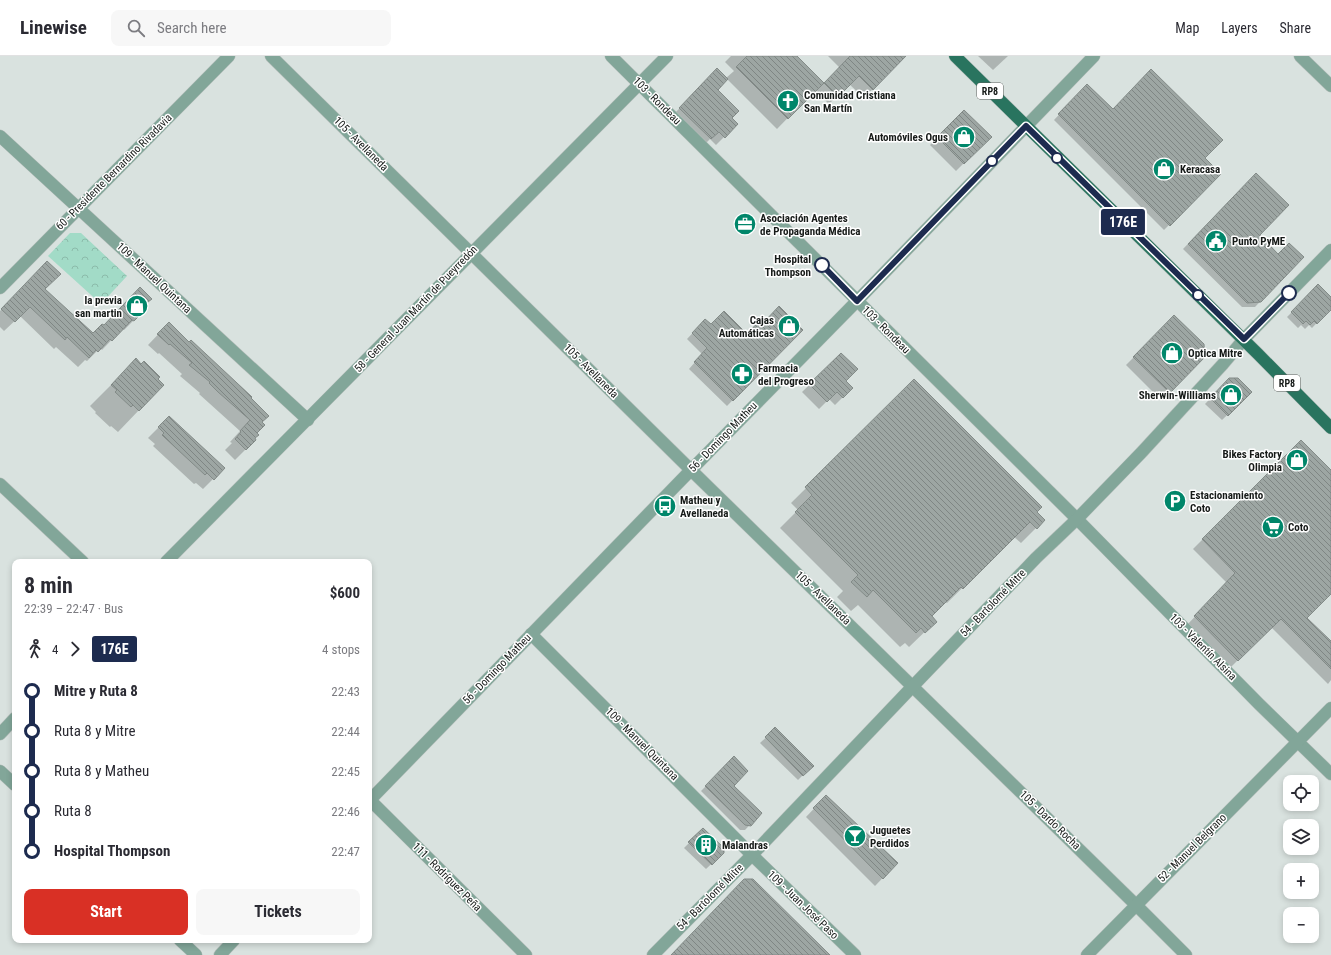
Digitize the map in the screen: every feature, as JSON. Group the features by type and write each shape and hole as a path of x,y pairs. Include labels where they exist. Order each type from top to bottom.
{"main road":[{"name":"RP8","path":"954,56 1244,339 1331,428"}],"street":[{"name":"60 - Presidente Bernardino Rivadavia","path":"0,288 229,56"},
{"name":"105 - Avellaneda","path":"271,56 691,470 913,686"},
{"name":"103 - Rondeau","path":"611,56 1077,519"},
{"name":"58 - General Juan Martín de Pueyrredón","path":"169,559 667,56"},
{"name":"56 - Domingo Matheu","path":"372,797 857,301 1094,56"},
{"path":"1300,56 1331,86"},
{"name":"109 - Manuel Quintana","path":"0,136 308,420"},
{"name":"54 - Bartolomé Mitre","path":"653,955 752,855 1036,558 1141,454 1244,339 1331,250"},
{"path":"0,484 80,559"},
{"name":"103 - Valentín Alsina","path":"1077,519 1259,704 1331,774"},
{"name":"109 - Manuel Quintana","path":"531,634 752,855"},
{"name":"105 - Dardo Rocha","path":"913,686 1186,955"},
{"name":"52 - Manuel Belgrano","path":"1087,955 1331,708"},
{"path":"0,734 12,721"},
{"path":"0,771 12,782"},
{"name":"111 - Rodríguez Peña","path":"372,803 526,955"},
{"name":"109 - Juan José Paso","path":"752,855 855,955"},
{"path":"183,943 196,955"},
{"path":"220,955 231,943"}],"green space":[{"path":"70,233 81,233 127,276 101,304 48,256"}],"building":[{"name":"Comunidad Cristiana San Martín","path":"747,56 797,56 824,83 788,119 736,67"},
{"path":"850,56 906,56 873,90 859,76 838,97 824,83"},
{"path":"717,68 728,79 718,90 739,111 732,118 738,124 725,138 719,132 711,139 679,108"},
{"path":"1151,69 1223,140 1205,158 1221,174 1170,226 1058,114 1087,84 1113,109"},
{"name":"Automóviles Ogus","path":"964,110 992,137 964,164 937,137"},
{"path":"1256,173 1289,205 1260,235 1278,254 1289,243 1304,257 1261,302 1247,303 1188,244"},
{"path":"47,261 61,274 45,289 93,333 102,324 104,325 140,287 152,299 144,305 147,308 134,321 132,320 112,341 110,339 98,352 96,350 89,358 67,337 65,340 30,307 15,322 1,309"},
{"path":"1318,284 1331,297 1331,310 1317,324 1314,321 1310,325 1306,321 1303,324 1291,312"},
{"path":"779,306 803,330 733,401 694,362 707,348 692,333 705,319 711,324 724,311 747,334 762,318 765,321"},
{"path":"1174,315 1204,344 1205,357 1170,393 1133,357"},
{"path":"169,322 189,342 191,340 252,397 251,398 269,416 262,422 265,425 257,433 259,435 255,438 256,440 246,450 235,439 250,420 218,392 209,383 210,382 189,365 192,363 157,334"},
{"path":"841,353 858,369 846,381 853,388 843,398 837,392 827,402 809,384"},
{"path":"136,358 141,364 144,361 160,377 158,379 164,385 139,411 133,405 131,407 115,392 117,390 111,385"},
{"name":"Sherwin-Williams","path":"1229,378 1238,378 1252,392 1228,416 1210,398"},
{"path":"914,379 1042,507 1037,512 1045,520 1037,529 1030,522 963,589 961,587 932,616 937,622 925,633 921,628 916,633 873,590 867,597 851,582 858,575 795,512 812,495 805,487"},
{"path":"169,416 225,468 214,480 207,473 205,475 162,435 164,433 158,427"},
{"path":"1301,440 1331,470 1331,594 1307,618 1331,641 1331,669 1281,619 1238,661 1194,616 1235,573 1202,539"},
{"path":"775,727 814,766 803,776 765,737"},
{"path":"734,756 748,771 734,786 762,813 751,826 745,825 705,786"},
{"name":"Juguetes Perdidos","path":"826,795 898,863 883,879 813,808"},
{"name":"Malandras","path":"703,828 724,848 724,853 712,865 688,842"},
{"path":"744,879 753,879 830,955 671,955"}],"bus line":[{"name":"176E","path":"822,265 857,301 1026,126 1244,339 1289,293"}],"place":[{"name":"Comunidad Cristiana San Martín","path":"788,101"},
{"name":"Automóviles Ogus","path":"964,137"},
{"name":"Keracasa","path":"1164,169"},
{"name":"Asociación Agentes de Propaganda Médica","path":"745,224"},
{"name":"Punto PyME","path":"1216,241"},
{"name":"Hospital Thompson","path":"822,265"},
{"name":"la previa san martin","path":"137,306"},
{"name":"Cajas Automáticas","path":"789,326"},
{"name":"Optica Mitre","path":"1172,353"},
{"name":"Farmacia del Progreso","path":"742,374"},
{"name":"Sherwin-Williams","path":"1231,395"},
{"name":"Bikes Factory Olimpia","path":"1297,460"},
{"name":"Estacionamiento Coto","path":"1175,501"},
{"name":"Matheu y Avellaneda","path":"665,506"},
{"name":"Coto","path":"1273,527"},
{"name":"Juguetes Perdidos","path":"855,836"},
{"name":"Malandras","path":"706,845"}]}
